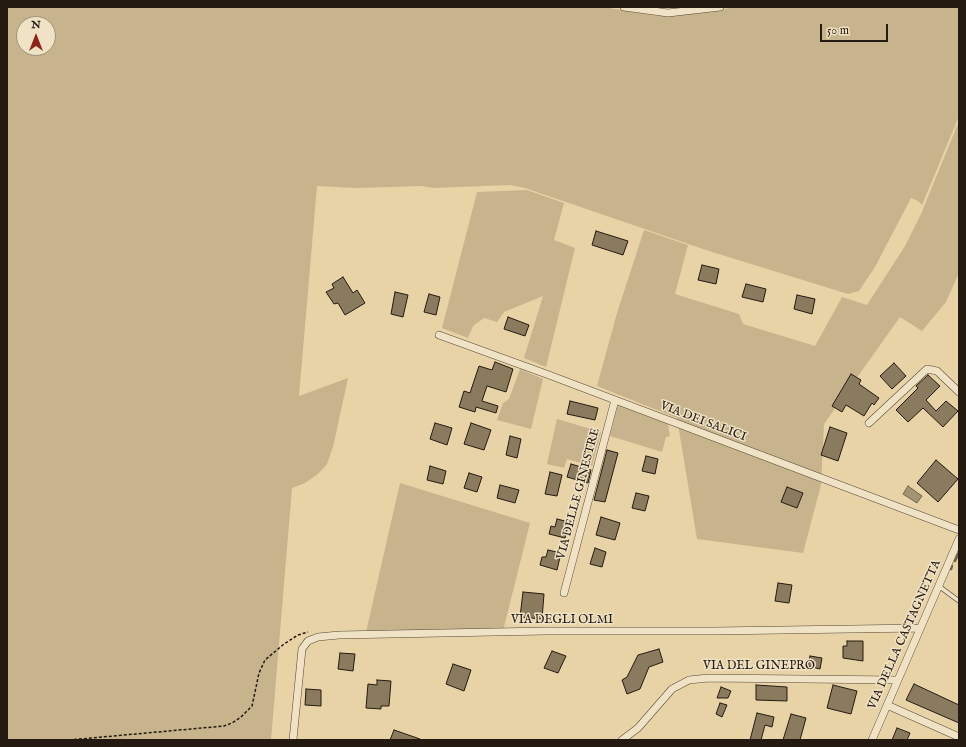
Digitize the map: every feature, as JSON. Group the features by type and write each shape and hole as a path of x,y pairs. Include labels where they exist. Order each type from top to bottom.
{"street":[{"path":"624,7 668,13 720,7"},
{"name":"VIA DEI SALICI","path":"439,336 615,400 959,530"},
{"path":"869,423 927,370 937,370 959,392"},
{"name":"VIA DELLE GINESTRE","path":"564,593 615,400"},
{"name":"VIA DELLA CASTAGNETTA","path":"872,740 886,704 940,587 959,540"},
{"name":"VIA DEGLI OLMI","path":"292,740 302,649 308,641 318,637 339,635 539,631 714,631 920,628"},
{"name":"VIA DEL GINEPRO","path":"622,740 638,728 672,689 685,681 694,679 897,680"},
{"path":"886,704 959,737"}],"lane":[{"path":"940,587 959,601"}],"path":[{"path":"69,740 224,726 232,723 241,717 252,706 259,673 265,660 284,644 303,632 310,632"}],"shaded area":[{"path":"7,7 603,7 658,16 740,7 959,7 959,116 922,205 918,201 911,198 875,267 859,291 848,294 709,251 525,188 510,185 434,188 421,186 357,188 317,186 299,396 348,378 333,447 327,464 318,474 305,483 292,488 271,740 7,740"},
{"path":"959,121 959,273 946,302 922,331 900,317 824,424 821,485 803,553 697,539 677,418 597,386 617,313 644,230 688,245 675,294 739,314 743,324 815,346 842,297 867,305 905,246 921,214"},
{"path":"527,190 564,203 554,240 575,248 546,367 524,358 543,296 504,312 497,322 484,318 473,326 468,338 442,328 477,192"},
{"path":"520,369 543,379 531,429 497,420 503,403 509,399"},
{"path":"618,405 668,424 670,436 666,437 662,452 610,436"},
{"path":"557,419 601,432 592,466 567,459 564,468 547,464"},
{"path":"400,483 530,523 503,631 366,632"},
{"path":"908,486 922,496 917,503 903,494"}],"building":[{"path":"596,231 628,241 623,255 592,245"},
{"path":"702,265 719,269 716,284 698,280"},
{"path":"343,277 353,293 357,290 365,303 345,315 338,303 334,304 326,292 334,288 332,284"},
{"path":"746,284 766,289 763,302 742,297"},
{"path":"395,292 408,295 403,317 391,314"},
{"path":"429,294 440,297 436,315 424,312"},
{"path":"797,295 815,299 812,314 794,309"},
{"path":"508,317 529,325 525,336 504,329"},
{"path":"495,362 513,369 506,392 487,386 482,401 498,406 496,413 476,407 475,412 459,407 464,391 470,393 479,366 492,370"},
{"path":"894,363 906,376 892,389 880,376"},
{"path":"851,374 861,380 859,384 879,398 874,405 872,403 864,416 846,405 842,412 832,406"},
{"path":"928,375 940,386 926,400 936,411 946,401 958,411 943,427 923,408 908,422 896,410 918,388 916,386"},
{"path":"570,401 598,408 595,420 567,414"},
{"path":"435,423 452,428 447,445 430,439"},
{"path":"471,423 491,430 484,450 464,444"},
{"path":"830,427 847,433 838,461 821,455"},
{"path":"510,436 521,439 517,458 506,455"},
{"path":"607,450 618,453 605,502 594,500"},
{"path":"646,456 658,459 655,474 642,471"},
{"path":"936,460 958,479 938,502 917,483"},
{"path":"571,464 591,470 588,483 567,477"},
{"path":"430,466 446,471 443,484 427,480"},
{"path":"550,472 562,475 557,496 545,494"},
{"path":"469,473 482,477 477,492 464,488"},
{"path":"500,485 519,490 515,503 497,498"},
{"path":"787,487 803,493 797,508 781,502"},
{"path":"636,493 649,496 645,511 632,508"},
{"path":"601,517 620,523 615,540 596,535"},
{"path":"557,519 569,522 565,538 549,534 551,526 555,527"},
{"path":"595,548 606,552 602,567 590,564"},
{"path":"548,550 561,553 557,570 540,565 542,557 546,557"},
{"path":"778,583 792,585 789,603 775,601"},
{"path":"523,592 544,594 542,619 520,617"},
{"path":"847,641 863,641 863,661 843,658 843,646 847,646"},
{"path":"659,649 663,662 649,667 640,689 627,694 622,680 627,677 638,655"},
{"path":"552,651 566,656 558,673 544,668"},
{"path":"340,653 355,654 353,671 338,669"},
{"path":"810,656 822,658 820,669 808,666"},
{"path":"453,664 471,670 464,691 446,684"},
{"path":"377,680 391,681 389,706 381,706 381,709 366,708 368,684 377,685"},
{"path":"914,684 959,705 959,723 906,700"},
{"path":"756,685 787,687 787,701 756,700"},
{"path":"833,685 857,691 851,714 827,708"},
{"path":"721,687 731,691 728,698 717,698"},
{"path":"306,689 321,690 321,706 305,705"},
{"path":"720,703 727,705 722,717 716,714"},
{"path":"757,713 774,717 772,727 765,725 761,740 750,740"},
{"path":"791,714 806,718 800,740 783,740"},
{"path":"897,728 910,733 907,740 892,740"},
{"path":"394,730 420,739 420,740 390,740"}],"waterway":[{"path":"955,561 958,554"}]}
